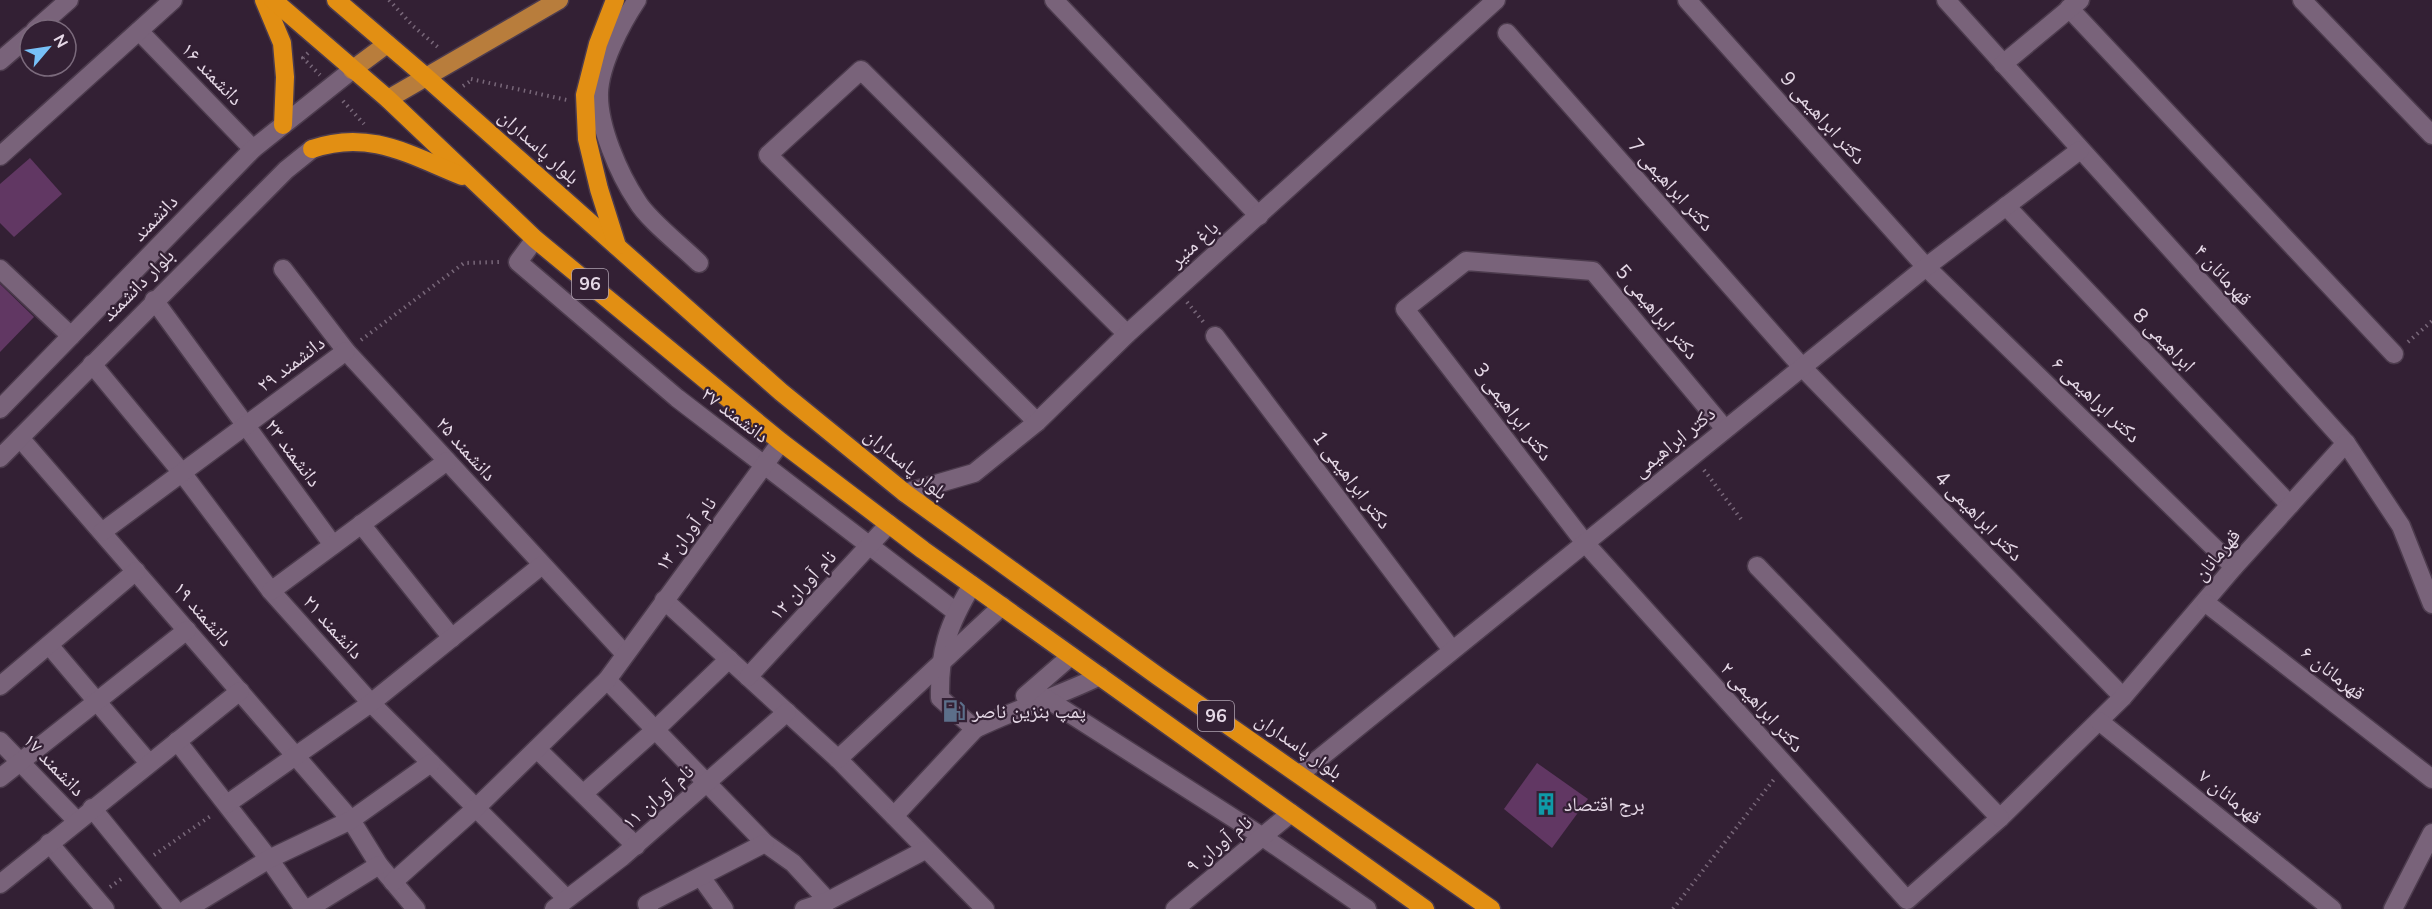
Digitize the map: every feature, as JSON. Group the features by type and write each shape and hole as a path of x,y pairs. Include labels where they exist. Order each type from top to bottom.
{"highway":[{"path":"264,0 282,44 285,77 283,125"},
{"name":"96","path":"273,0 388,99 470,180 535,239 781,442 972,585 1425,909"},
{"name":"بلوار پاسداران","path":"336,0 781,392 905,493 1014,574 1491,909"},
{"path":"615,0 598,44 585,103 586,139 618,248"},
{"path":"312,149 333,141 359,140 383,145 470,180"}],"main road":[{"path":"388,99 559,0"},
{"path":"352,70 387,44"}],"street":[{"path":"49,18 69,0"},
{"path":"0,156 173,0"},
{"path":"637,0 623,21 615,40 599,93 607,141 637,203 699,263"},
{"path":"1054,0 1259,216"},
{"name":"باغ منیر","path":"905,493 974,473 1037,422 1127,334 1497,0"},
{"name":"دکتر ابراهیمی 9","path":"1686,0 1926,267"},
{"name":"قهرمانان ۴","path":"1946,0 2079,150 2346,443 2401,526 2432,604"},
{"path":"2302,0 2432,135"},
{"path":"2003,64 2075,4 2394,354"},
{"name":"دانشمند ۱۶","path":"139,31 253,149"},
{"name":"دکتر ابراهیمی 7","path":"1507,33 1802,367"},
{"path":"0,62 18,46"},
{"name":"دانشمند","path":"0,410 253,149 352,70"},
{"path":"1037,422 768,155 861,70 1127,334"},
{"name":"بلوار دانشمند","path":"0,458 154,300 286,170 312,149"},
{"name":"دکتر ابراهیمی","path":"1300,774 1926,267 2079,150"},
{"name":"ابراهیمی 8","path":"2006,206 2290,505"},
{"path":"518,262 535,239"},
{"name":"دکتر ابراهیمی 5","path":"1405,309 1466,261 1593,271 1725,429"},
{"name":"دانشمند ۲۷","path":"518,262 677,398 956,612"},
{"name":"دکتر ابراهیمی ۶","path":"1926,267 2234,567"},
{"path":"0,269 71,336"},
{"name":"دانشمند ۲۵","path":"283,269 346,351 624,653"},
{"name":"دانشمند ۲۳","path":"154,300 333,545"},
{"name":"دکتر ابراهیمی 3","path":"1405,309 1585,543"},
{"name":"دکتر ابراهیمی 1","path":"1215,336 1452,650"},
{"name":"دانشمند ۲۹","path":"102,532 346,351"},
{"name":"دانشمند ۲۱","path":"92,364 183,474 271,591 371,703 476,808 560,903"},
{"name":"دکتر ابراهیمی 4","path":"1802,367 2123,697"},
{"name":"دانشمند ۱۹","path":"20,438 351,820 380,865 416,909"},
{"name":"نام آوران ۱۳","path":"393,882 476,808 607,680 624,653 766,466 781,442"},
{"name":"قهرمانان","path":"1907,900 2001,818 2123,697 2206,603 2234,567 2346,443"},
{"path":"271,591 447,461"},
{"path":"362,524 452,638"},
{"name":"نام آوران ۱۲","path":"748,677 889,524"},
{"name":"دکتر ابراهیمی ۲","path":"1585,543 1907,900"},
{"path":"228,804 371,703 542,566"},
{"path":"1756,566 2001,818"},
{"path":"0,686 136,571"},
{"path":"972,585 945,636 939,666 940,698 975,729"},
{"path":"663,600 838,759 985,909"},
{"name":"قهرمانان ۶","path":"2206,603 2432,779"},
{"path":"838,759 1002,606"},
{"path":"0,778 99,702 187,630"},
{"path":"49,645 149,763"},
{"path":"1040,694 1071,656"},
{"path":"583,794 655,730 729,659"},
{"path":"894,816 975,729 1040,694 1100,676"},
{"path":"607,680 765,843 793,863 828,901"},
{"path":"0,884 76,820 240,691"},
{"path":"1040,694 1263,837 1366,909"},
{"name":"نام آوران ۱۱","path":"560,903 636,846 787,712"},
{"name":"قهرمانان ۷","path":"2099,721 2332,909"},
{"name":"دانشمند ۱۷","path":"0,741 76,820"},
{"path":"177,741 228,804 306,909 380,865"},
{"path":"537,749 636,846"},
{"path":"187,909 269,859 351,820 431,763"},
{"path":"92,808 174,909"},
{"name":"نام آوران ۹","path":"1175,909 1291,813"},
{"path":"2392,909 2432,833"},
{"path":"50,843 105,909"},
{"path":"649,909 647,904 765,843"},
{"path":"804,909 828,901 925,850"},
{"path":"701,877 724,909"}],"path":[{"path":"389,0 413,26 454,61 472,80 585,103"},
{"name":"دانشمند ۲۹","path":"346,351 464,263 518,262"},
{"path":"1177,290 1215,336"},
{"path":"2394,354 2432,321"},
{"path":"1693,455 1741,519"},
{"path":"1673,909 1785,765"}],"building":[{"path":"30,158 62,194 14,237 0,223 0,184"},
{"path":"0,284 34,317 0,352"},
{"name":"برج اقتصاد","path":"1537,763 1588,799 1552,848 1504,809"}],"place":[{"name":"پمپ بنزین ناصر","path":"954,711"},
{"name":"برج اقتصاد","path":"1546,804"}]}
